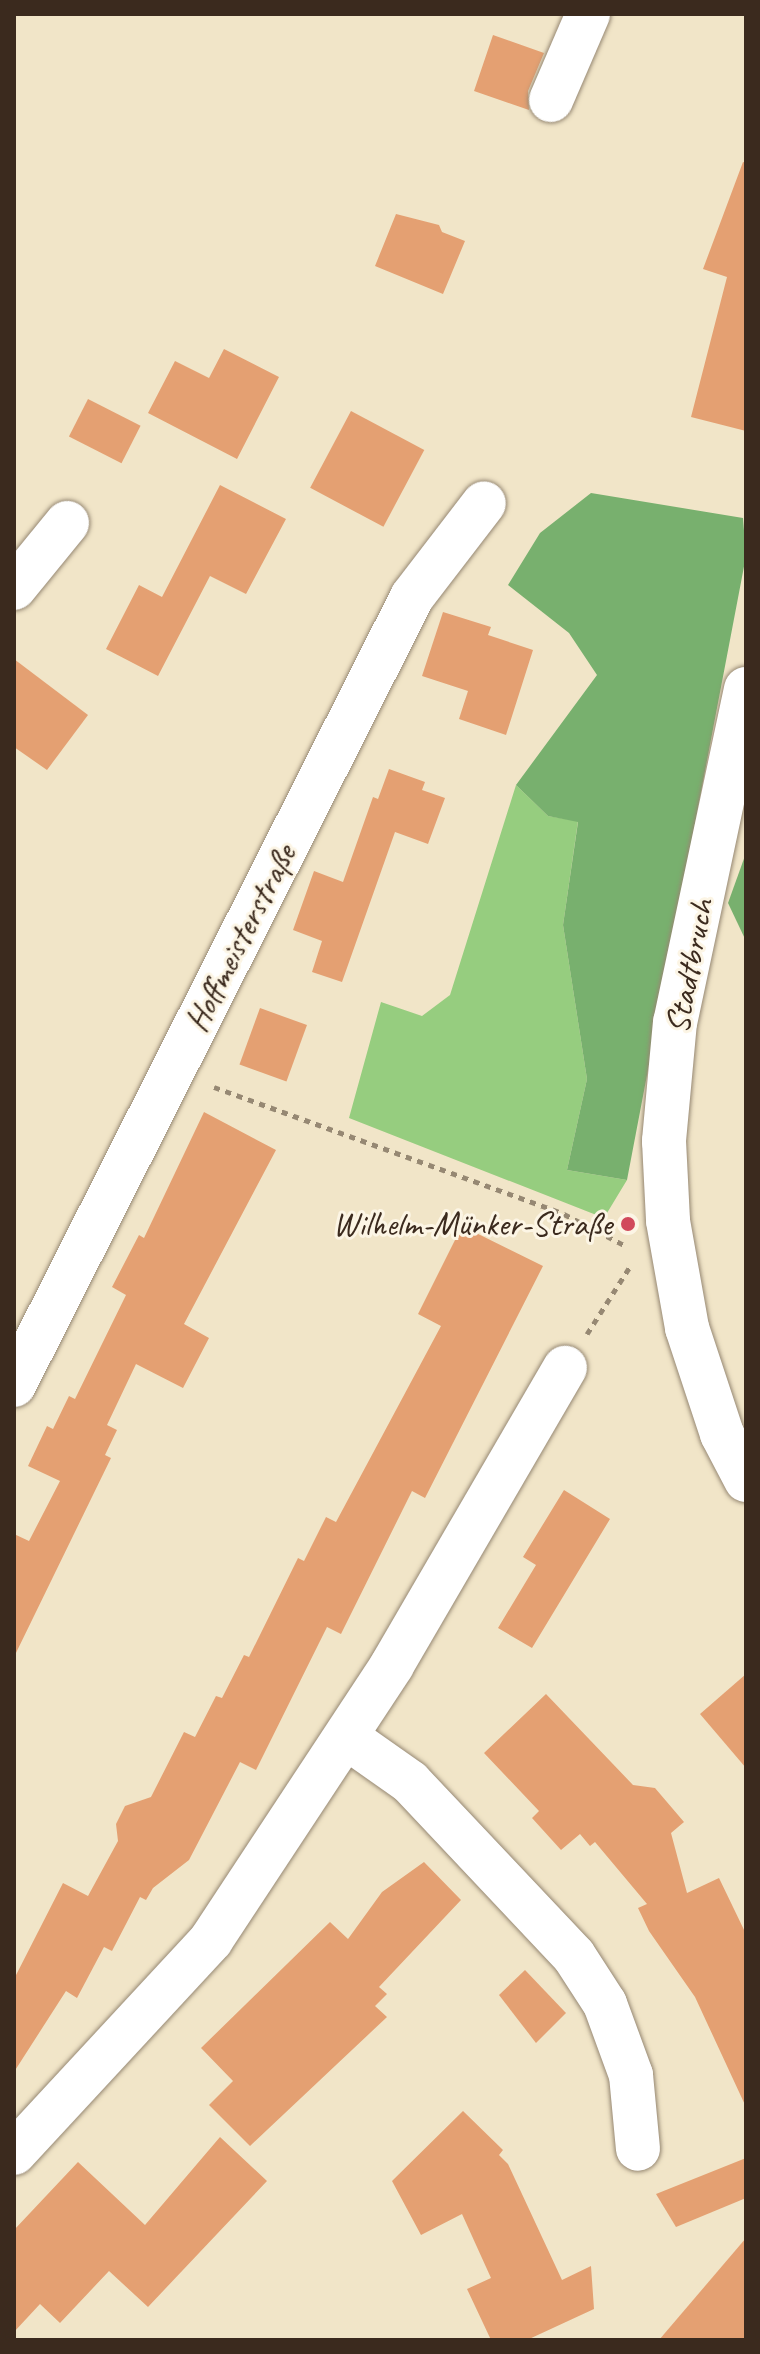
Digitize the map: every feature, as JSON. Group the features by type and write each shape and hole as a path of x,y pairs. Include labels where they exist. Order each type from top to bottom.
{"street":[{"path":"551,100 588,14"},
{"name":"Hoffmeisterstraße","path":"14,1385 412,597 484,503"},
{"path":"14,588 67,523"},
{"name":"Stadtbruch","path":"746,689 675,1022 664,1141 673,1246 687,1328 722,1434 746,1480"},
{"path":"14,2153 211,1940 346,1737 565,1368"},
{"path":"346,1737 410,1782 574,1956 605,2004 631,2075 638,2149"}],"path":[{"path":"172,1073 564,1214 639,1253 565,1368"}],"green space":[{"path":"591,493 743,518 746,556 627,1180 567,1170 587,1079 563,925 578,822 548,816 516,785 597,675 569,633 508,585 540,533"},
{"path":"516,785 548,816 578,821 563,925 587,1079 567,1170 627,1180 604,1218 349,1118 381,1002 422,1016 450,995"},
{"path":"746,853 746,941 728,903"}],"building":[{"path":"493,35 544,53 528,91 529,110 474,91"},
{"path":"743,162 746,163 746,431 691,417 727,277 703,269"},
{"path":"396,214 439,225 442,232 465,241 443,294 375,266"},
{"path":"224,349 279,377 237,459 148,413 175,361 209,378"},
{"path":"88,399 141,426 122,463 69,436"},
{"path":"351,411 424,450 383,527 310,488"},
{"path":"220,485 286,519 246,594 210,576 158,676 106,649 139,585 162,597"},
{"path":"443,612 491,627 488,635 533,650 506,735 459,719 468,691 422,676"},
{"path":"14,659 88,715 47,770 14,747"},
{"path":"389,769 425,782 422,790 445,798 428,844 395,832 342,982 312,972 322,941 293,930 314,871 343,882 373,797 378,799"},
{"path":"260,1008 307,1025 286,1081 239,1064"},
{"path":"204,1112 276,1150 184,1324 209,1338 183,1388 136,1364 107,1425 117,1430 105,1455 111,1458 14,1657 14,1534 29,1541 60,1481 28,1466 47,1426 53,1429 69,1396 75,1399 126,1295 112,1287 139,1235 144,1238"},
{"path":"462,1226 543,1266 425,1498 412,1491 341,1634 327,1627 256,1770 240,1762 189,1860 153,1888 146,1900 140,1897 112,1951 104,1947 77,1998 66,1991 14,2072 14,1979 63,1883 88,1896 118,1841 116,1824 125,1806 151,1797 184,1732 195,1737 216,1696 222,1698 244,1655 249,1657 298,1558 304,1561 326,1517 336,1522 441,1326 418,1314"},
{"path":"564,1490 610,1519 532,1648 498,1628 536,1565 523,1557"},
{"path":"746,1674 746,1768 700,1714"},
{"path":"546,1694 633,1785 655,1788 684,1822 671,1833 687,1893 719,1878 746,1934 746,2107 695,1997 649,1931 638,1908 647,1904 595,1842 590,1846 580,1834 561,1850 532,1818 539,1811 484,1753"},
{"path":"424,1862 461,1900 379,1987 387,1994 375,2006 387,2017 250,2146 209,2105 233,2081 201,2048 330,1922 348,1939 382,1892"},
{"path":"525,1970 566,2013 536,2043 499,1995"},
{"path":"463,2111 503,2150 499,2155 508,2164 562,2280 591,2266 594,2309 527,2340 491,2340 467,2289 491,2278 462,2214 421,2235 392,2181"},
{"path":"220,2137 267,2181 148,2307 109,2271 60,2323 40,2304 14,2332 14,2230 78,2162 145,2225"},
{"path":"746,2158 746,2198 676,2227 656,2194"},
{"path":"746,2238 746,2340 659,2340"}],"place":[{"name":"Wilhelm-Münker-Straße","path":"628,1224"}]}
